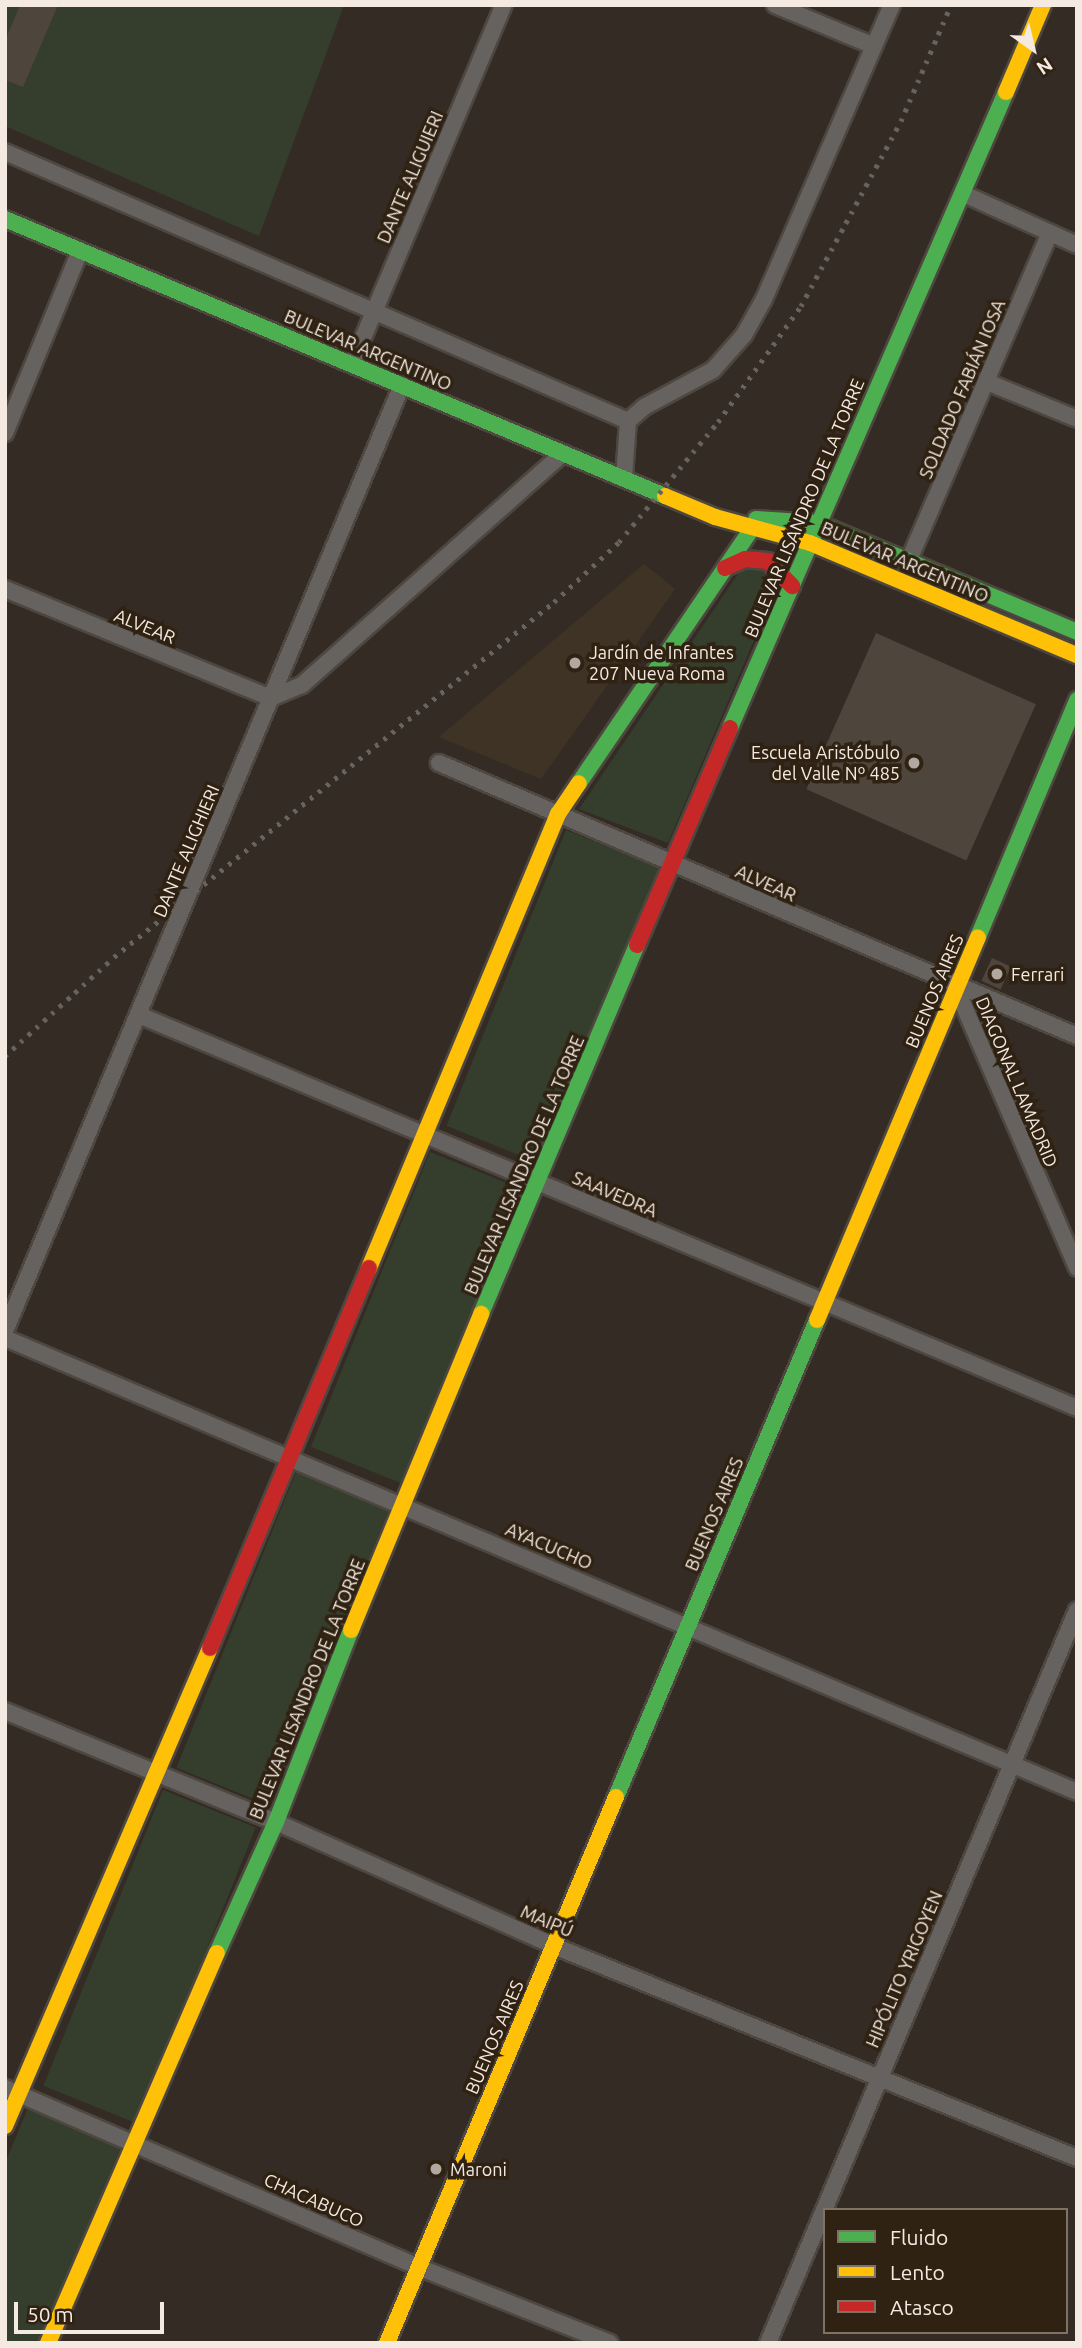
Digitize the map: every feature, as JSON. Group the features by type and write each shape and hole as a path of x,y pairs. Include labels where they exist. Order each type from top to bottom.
{"main road":[{"name":"BULEVAR LISANDRO DE LA TORRE","path":"48,2343 132,2140 276,1822 401,1503 672,862 964,194 1043,5"},
{"name":"BULEVAR ARGENTINO","path":"5,219 715,517 754,525 810,543 1077,655"},
{"name":"BULEVAR ARGENTINO","path":"754,525 818,523 1077,632"},
{"path":"5,2126 12,2090 158,1773 287,1458 558,814 754,525"},
{"path":"725,568 745,559 768,561 782,571 792,586"},
{"name":"BUENOS AIRES","path":"387,2343 1077,700"}],"street":[{"name":"DANTE ALIGUIERI","path":"352,364 504,5"},
{"path":"775,5 874,46"},
{"path":"624,479 628,421 644,407 713,370 744,335 892,5"},
{"path":"5,152 628,421"},
{"path":"964,194 1077,245"},
{"name":"SOLDADO FABIÁN IOSA","path":"909,560 1050,233"},
{"path":"5,433 80,251"},
{"path":"987,382 1077,419"},
{"name":"DANTE ALIGHIERI","path":"5,1331 402,385"},
{"path":"271,698 302,685 563,453"},
{"name":"ALVEAR","path":"5,589 271,698"},
{"name":"ALVEAR","path":"439,763 672,862 956,988 1077,1036"},
{"name":"DIAGONAL LAMADRID","path":"956,988 1077,1268"},
{"name":"SAAVEDRA","path":"139,1015 1077,1408"},
{"name":"AYACUCHO","path":"5,1338 287,1458 401,1503 1077,1793"},
{"name":"HIPÓLITO YRIGOYEN","path":"824,2208 1077,1610"},
{"name":"MAIPÚ","path":"5,1711 276,1822 554,1946 1077,2158"},
{"name":"CHACABUCO","path":"12,2090 132,2140 418,2267 610,2343"},
{"name":"HIPÓLITO YRIGOYEN","path":"768,2343 823,2211"}],"shaded area":[{"name":"Jardín de Infantes 207 Nueva Roma","path":"644,564 675,589 541,779 439,737"}],"green space":[{"path":"5,5 344,5 259,236 5,126"},
{"path":"765,567 779,581 668,843 579,809 740,571"},
{"path":"566,830 659,867 539,1163 447,1126"},
{"path":"430,1152 523,1189 404,1484 311,1447"},
{"path":"296,1472 389,1509 269,1805 177,1768"},
{"path":"163,1790 256,1827 136,2123 44,2086"},
{"path":"28,2108 121,2146 39,2343 5,2343 5,2163"}],"building":[{"path":"20,5 58,5 23,87 5,80 5,41"},
{"name":"Escuela Aristóbulo del Valle Nº 485","path":"876,633 1036,704 966,860 806,789"},
{"name":"Ferrari","path":"992,958 1011,967 1000,990 981,981"}],"railway":[{"path":"5,1056 114,957 554,602 619,542 718,422 801,306 901,121 951,5"}],"traffic: fast":[{"path":"730,728 1006,92"},
{"path":"5,219 665,496"},
{"path":"756,519 818,523 1077,632"},
{"path":"579,783 758,520"},
{"path":"978,937 1077,700"},
{"path":"481,1314 637,945"},
{"path":"616,1797 817,1320"},
{"path":"217,1953 276,1822 351,1630"}],"traffic: slow":[{"path":"1006,92 1043,5"},
{"path":"665,496 715,517 810,543 1077,655"},
{"path":"369,1268 558,814 579,783"},
{"path":"817,1320 978,937"},
{"path":"351,1630 481,1314"},
{"path":"5,2126 210,1648"},
{"path":"387,2343 616,1797"},
{"path":"48,2343 217,1953"}],"traffic: jam":[{"path":"725,568 745,559 768,561 792,586"},
{"path":"637,945 730,728"},
{"path":"210,1648 369,1268"}],"place":[{"name":"Jardín de Infantes 207 Nueva Roma","path":"575,663"},
{"name":"Escuela Aristóbulo del Valle Nº 485","path":"914,763"},
{"name":"Ferrari","path":"997,974"},
{"name":"Maroni","path":"436,2169"}]}
